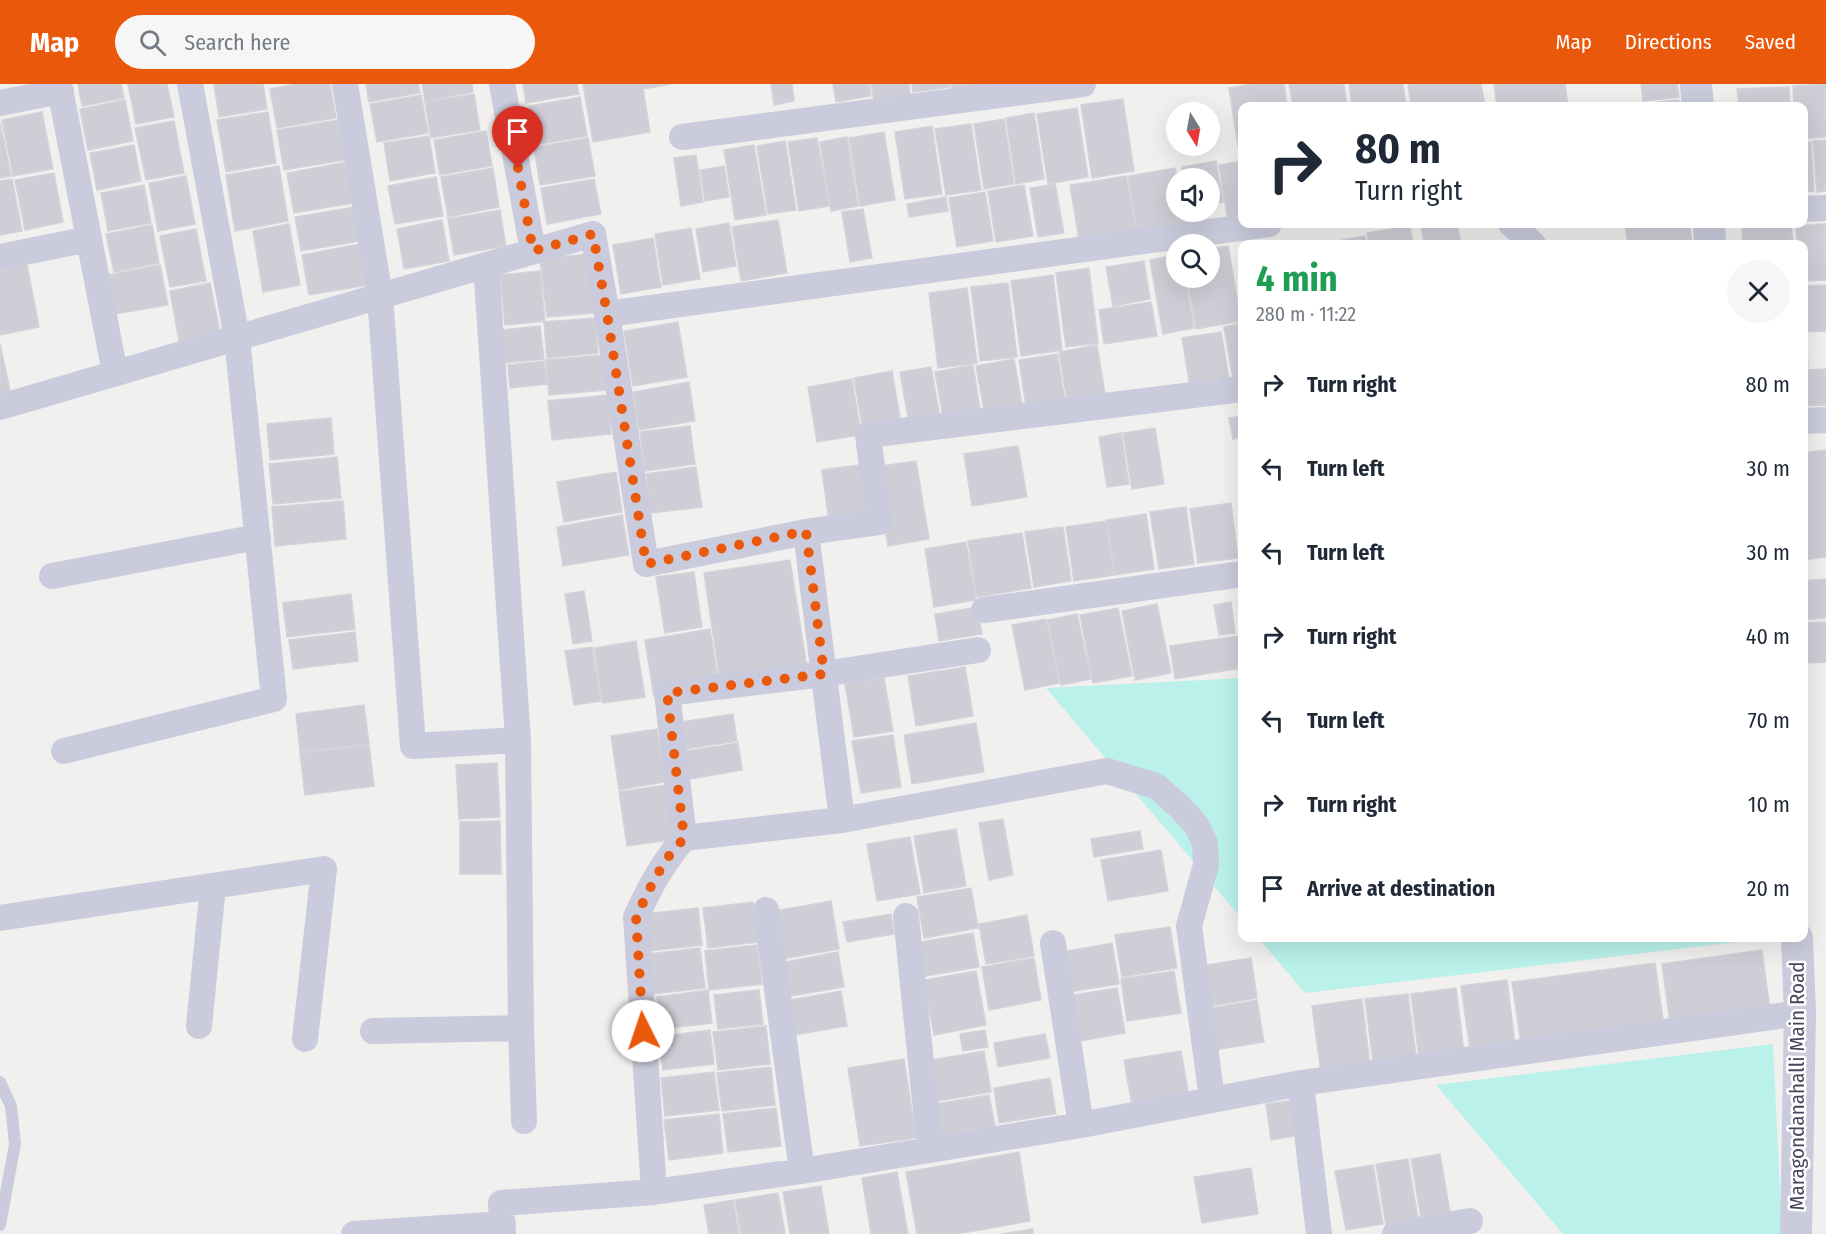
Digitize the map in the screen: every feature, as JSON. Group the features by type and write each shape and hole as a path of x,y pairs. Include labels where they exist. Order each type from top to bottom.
{"street":[{"path":"64,751 274,699 237,338 190,84"},
{"path":"345,84 380,296 413,746 518,740"},
{"path":"502,84 533,251"},
{"path":"682,137 1083,84"},
{"path":"1696,84 1698,102"},
{"path":"0,103 60,88 115,373"},
{"path":"1808,209 1826,208"},
{"path":"607,314 1240,228"},
{"path":"1515,228 1528,240"},
{"path":"0,406 593,234 646,564 806,531 879,522 868,435 1238,389"},
{"path":"0,257 89,239"},
{"path":"486,265 518,740 520,1028 524,1121"},
{"path":"1808,421 1826,420"},
{"path":"806,531 842,820"},
{"path":"52,576 258,537"},
{"path":"984,610 1238,575"},
{"path":"684,838 667,693 824,674 978,650"},
{"path":"654,1192 636,917 655,878 684,838 842,820 1107,771 1156,786 1197,826 1205,843 1206,865 1189,926 1212,1100"},
{"path":"0,918 324,869 304,1039"},
{"path":"199,1026 213,886"},
{"path":"766,910 802,1171"},
{"path":"906,916 930,1150"},
{"name":"Maragondanahalli Main Road","path":"1796,1234 1800,1013 1797,942"},
{"path":"1053,943 1081,1125"},
{"path":"354,1234 503,1229 501,1203 654,1192 802,1171 1081,1125 1301,1083 1800,1013"},
{"path":"373,1031 520,1028"},
{"path":"1301,1083 1320,1234"},
{"path":"1395,1234 1470,1221"}],"lane":[{"path":"0,1082 11,1106 15,1143 0,1225"}],"shaded area":[{"path":"1238,678 1238,914 1046,688"},
{"path":"1261,942 1737,942 1305,993"},
{"path":"1773,1044 1782,1234 1563,1234 1436,1085"}],"building":[{"path":"78,84 121,84 124,98 82,106"},
{"path":"128,84 167,84 174,117 136,124"},
{"path":"214,84 263,84 267,109 219,117"},
{"path":"296,84 330,84 336,118 277,128 270,89"},
{"path":"366,84 418,84 420,93 369,102"},
{"path":"422,84 472,84 473,92 425,101"},
{"path":"523,84 577,84 579,94 526,103"},
{"path":"583,84 671,84 643,89 650,132 593,142"},
{"path":"771,84 792,84 794,101 774,105"},
{"path":"833,84 869,84 871,96 836,102"},
{"path":"871,84 909,84 910,94 874,100"},
{"path":"912,84 949,84 949,87 913,92"},
{"path":"951,84 987,84 952,92"},
{"path":"1253,84 1284,84 1286,102 1238,102 1238,145 1229,88"},
{"path":"1289,84 1344,84 1346,102 1292,102"},
{"path":"1349,84 1403,84 1405,102 1351,102"},
{"path":"1408,84 1481,84 1484,102 1410,102"},
{"path":"1494,84 1565,84 1567,102 1496,102"},
{"path":"1641,84 1677,84 1679,97 1643,101"},
{"path":"1826,84 1826,137 1808,139 1808,102 1794,102 1793,86"},
{"path":"1789,87 1790,102 1739,102 1737,89"},
{"path":"474,94 480,130 431,138 425,102"},
{"path":"421,95 428,133 377,142 370,104"},
{"path":"580,97 587,136 535,145 529,106"},
{"path":"1123,99 1134,171 1092,178 1081,105"},
{"path":"125,100 133,141 88,150 80,109"},
{"path":"1077,108 1088,177 1048,184 1037,114"},
{"path":"42,112 53,169 13,176 2,120"},
{"path":"268,112 276,163 226,172 217,120"},
{"path":"1034,113 1044,179 1016,184 1006,118"},
{"path":"1004,119 1014,184 984,189 974,124"},
{"path":"338,120 345,160 284,170 277,130"},
{"path":"174,121 184,173 146,180 135,128"},
{"path":"0,122 11,176 0,178"},
{"path":"971,124 981,190 946,195 935,129"},
{"path":"932,126 942,194 905,199 895,132"},
{"path":"486,131 492,166 440,175 434,140"},
{"path":"884,132 895,200 860,206 849,138"},
{"path":"429,136 435,173 390,181 384,143"},
{"path":"847,137 858,206 831,211 820,142"},
{"path":"588,138 595,176 540,185 534,147"},
{"path":"817,138 829,206 799,211 788,142"},
{"path":"1826,140 1826,191 1817,192 1813,141"},
{"path":"785,141 796,210 768,214 757,146"},
{"path":"1808,142 1811,142 1814,191 1808,192"},
{"path":"134,145 141,181 97,190 90,153"},
{"path":"754,145 766,215 735,220 724,150"},
{"path":"696,155 703,202 681,206 674,158"},
{"path":"1216,161 1217,168 1182,168"},
{"path":"347,162 354,203 294,213 287,173"},
{"path":"1238,162 1238,220 1228,221 1219,165"},
{"path":"279,166 288,221 235,231 226,175"},
{"path":"724,166 729,197 705,201 700,170"},
{"path":"493,168 499,207 448,217 441,177"},
{"path":"1166,170 1166,222 1185,222 1186,227 1138,235 1128,176"},
{"path":"54,173 63,222 25,230 15,180"},
{"path":"186,176 195,224 158,231 149,183"},
{"path":"1126,176 1136,230 1079,240 1070,185"},
{"path":"436,177 443,216 395,224 388,186"},
{"path":"12,179 22,231 0,235 0,181"},
{"path":"594,179 601,214 547,224 541,188"},
{"path":"1055,184 1064,233 1038,237 1030,188"},
{"path":"1220,184 1223,202 1220,203"},
{"path":"144,185 151,223 108,231 101,193"},
{"path":"1024,185 1033,236 996,242 988,191"},
{"path":"985,192 993,241 957,247 949,198"},
{"path":"946,197 948,211 909,217 907,204"},
{"path":"354,207 360,241 301,251 295,217"},
{"path":"863,209 872,258 850,262 842,212"},
{"path":"500,210 506,246 454,255 448,219"},
{"path":"442,220 449,261 404,269 397,229"},
{"path":"778,220 787,273 741,281 732,227"},
{"path":"729,223 736,266 703,272 696,229"},
{"path":"289,224 300,285 263,292 253,231"},
{"path":"1826,224 1826,280 1808,281 1808,240 1797,240 1796,228 1808,228 1808,225"},
{"path":"152,225 159,263 114,272 106,234"},
{"path":"691,228 700,279 663,285 655,234"},
{"path":"1410,228 1412,240 1368,240 1367,233"},
{"path":"1421,228 1458,228 1460,240 1423,240"},
{"path":"1626,228 1690,228 1692,240 1627,240"},
{"path":"1742,228 1791,228 1793,240 1743,240"},
{"path":"196,229 206,281 170,287 160,236"},
{"path":"1365,236 1366,240 1342,240"},
{"path":"653,238 661,287 621,294 613,245"},
{"path":"360,244 368,285 309,295 302,255"},
{"path":"1228,246 1238,304 1238,322 1196,329 1189,288 1220,288 1220,247"},
{"path":"589,254 595,313 547,317 540,259"},
{"path":"1166,257 1166,288 1187,288 1194,328 1163,334 1150,260"},
{"path":"1144,261 1150,299 1113,306 1106,267"},
{"path":"27,265 39,327 0,335 0,270"},
{"path":"160,265 168,305 115,314 108,275"},
{"path":"1089,268 1098,343 1066,347 1056,273"},
{"path":"540,271 545,321 505,325 500,275"},
{"path":"1053,275 1062,350 1021,356 1011,281"},
{"path":"210,283 220,332 179,341 170,291"},
{"path":"1008,283 1017,357 980,361 971,287"},
{"path":"1826,285 1826,331 1808,332 1808,286"},
{"path":"967,288 977,363 938,368 929,293"},
{"path":"1151,302 1157,336 1104,344 1099,310"},
{"path":"595,318 598,353 547,358 544,322"},
{"path":"678,322 687,377 633,386 624,331"},
{"path":"1238,324 1238,383 1234,384 1224,327"},
{"path":"540,326 544,359 504,363 501,330"},
{"path":"1221,332 1229,380 1190,387 1182,338"},
{"path":"0,344 11,395 0,397"},
{"path":"1097,345 1106,400 1068,407 1059,352"},
{"path":"1057,354 1066,407 1027,413 1019,360"},
{"path":"603,355 606,390 549,395 546,360"},
{"path":"1014,359 1023,409 985,416 976,366"},
{"path":"544,361 547,384 510,388 508,365"},
{"path":"973,365 981,416 944,422 935,372"},
{"path":"931,367 941,424 910,429 900,372"},
{"path":"1826,369 1826,405 1808,406 1808,370"},
{"path":"892,371 902,430 864,437 854,378"},
{"path":"852,379 861,435 817,442 808,387"},
{"path":"689,382 695,421 639,430 633,392"},
{"path":"608,395 611,434 552,440 548,401"},
{"path":"1238,417 1238,438 1233,439 1229,418"},
{"path":"331,418 334,454 270,460 267,424"},
{"path":"690,426 695,464 645,471 640,432"},
{"path":"1155,428 1164,484 1132,489 1123,433"},
{"path":"1121,433 1129,484 1107,487 1099,437"},
{"path":"1018,446 1027,497 972,506 964,454"},
{"path":"1826,450 1826,557 1808,559 1808,452"},
{"path":"337,457 341,498 273,504 269,464"},
{"path":"916,461 929,539 888,546 875,467"},
{"path":"859,465 866,524 830,529 822,470"},
{"path":"696,467 702,507 651,513 646,474"},
{"path":"616,472 622,512 564,522 557,482"},
{"path":"343,501 346,539 275,546 272,507"},
{"path":"1231,503 1238,558 1198,563 1190,509"},
{"path":"1186,507 1194,564 1159,569 1150,512"},
{"path":"1146,514 1154,569 1115,575 1107,520"},
{"path":"622,515 629,555 563,566 557,527"},
{"path":"1106,521 1114,575 1074,581 1066,527"},
{"path":"1063,527 1071,581 1034,587 1025,532"},
{"path":"1022,533 1031,588 977,597 968,541"},
{"path":"966,542 976,600 934,607 925,549"},
{"path":"790,560 808,674 721,688 704,573"},
{"path":"694,572 702,627 665,633 656,577"},
{"path":"1826,579 1826,618 1808,620 1808,581"},
{"path":"584,591 592,641 573,644 565,594"},
{"path":"351,594 355,629 287,637 283,603"},
{"path":"1231,602 1235,633 1219,635 1214,605"},
{"path":"1157,604 1171,673 1135,680 1122,611"},
{"path":"977,607 982,634 939,641 935,614"},
{"path":"1118,608 1132,676 1093,683 1080,615"},
{"path":"1077,614 1091,679 1061,685 1048,620"},
{"path":"1046,619 1059,683 1025,690 1012,625"},
{"path":"1826,622 1826,662 1808,663 1808,623"},
{"path":"710,629 719,687 654,697 645,640"},
{"path":"355,632 358,661 293,669 289,640"},
{"path":"1238,636 1238,669 1175,679 1170,646"},
{"path":"636,641 645,697 603,703 594,648"},
{"path":"592,647 601,701 574,705 565,651"},
{"path":"965,667 973,716 916,726 908,676"},
{"path":"884,678 893,731 854,737 845,684"},
{"path":"364,705 369,744 300,752 296,714"},
{"path":"733,714 737,741 679,750 675,723"},
{"path":"976,723 984,772 912,784 904,735"},
{"path":"657,729 665,782 619,790 611,736"},
{"path":"893,735 901,787 861,793 852,741"},
{"path":"738,743 742,770 685,780 681,752"},
{"path":"369,745 374,786 305,795 300,753"},
{"path":"497,763 500,817 459,819 456,765"},
{"path":"666,785 675,839 627,846 619,792"},
{"path":"1003,819 1013,875 989,880 979,823"},
{"path":"500,821 501,874 460,874 460,822"},
{"path":"956,829 966,886 924,893 914,836"},
{"path":"1140,831 1143,849 1094,857 1091,839"},
{"path":"910,837 920,894 877,901 867,844"},
{"path":"1161,850 1168,891 1108,901 1101,860"},
{"path":"971,888 978,928 924,938 917,897"},
{"path":"831,901 839,949 783,959 774,911"},
{"path":"753,902 758,942 708,948 703,908"},
{"path":"698,908 702,945 649,951 645,914"},
{"path":"891,914 894,934 847,942 843,922"},
{"path":"1027,915 1034,956 986,964 979,924"},
{"path":"1170,927 1177,968 1122,977 1115,935"},
{"path":"973,933 979,967 926,976 920,942"},
{"path":"1112,943 1119,984 1069,992 1062,952"},
{"path":"757,945 762,984 709,990 705,951"},
{"path":"700,948 705,988 653,994 648,954"},
{"path":"1762,950 1770,1010 1670,1023 1662,964"},
{"path":"838,952 844,987 786,997 780,963"},
{"path":"1034,958 1041,1000 989,1010 982,967"},
{"path":"1251,958 1257,998 1207,1007 1200,966"},
{"path":"1655,963 1664,1026 1521,1045 1512,982"},
{"path":"976,971 986,1025 934,1035 924,980"},
{"path":"1174,971 1181,1013 1127,1021 1121,979"},
{"path":"1507,980 1515,1043 1470,1049 1461,986"},
{"path":"1117,988 1125,1033 1075,1042 1067,996"},
{"path":"1456,988 1464,1052 1419,1058 1411,994"},
{"path":"708,990 712,1023 661,1029 657,997"},
{"path":"759,990 763,1024 718,1029 714,995"},
{"path":"841,991 847,1026 794,1035 789,1000"},
{"path":"1408,994 1416,1056 1373,1061 1365,999"},
{"path":"1362,999 1370,1066 1321,1073 1312,1006"},
{"path":"1257,1000 1264,1042 1214,1050 1207,1009"},
{"path":"766,1026 770,1064 718,1070 713,1032"},
{"path":"710,1030 714,1064 663,1070 658,1037"},
{"path":"985,1030 988,1047 963,1051 960,1034"},
{"path":"1045,1034 1050,1058 998,1067 994,1043"},
{"path":"984,1051 991,1092 938,1101 931,1060"},
{"path":"1181,1051 1189,1096 1132,1105 1124,1060"},
{"path":"904,1059 916,1138 860,1146 848,1068"},
{"path":"771,1067 775,1105 722,1111 717,1073"},
{"path":"714,1072 719,1110 665,1116 661,1078"},
{"path":"1050,1078 1056,1114 999,1123 994,1088"},
{"path":"989,1095 995,1126 941,1135 935,1104"},
{"path":"1295,1100 1301,1135 1271,1140 1266,1104"},
{"path":"776,1108 781,1146 728,1152 723,1114"},
{"path":"719,1114 723,1153 669,1160 664,1120"},
{"path":"1019,1152 1030,1221 957,1234 917,1234 906,1172"},
{"path":"1440,1154 1450,1213 1421,1218 1411,1159"},
{"path":"1408,1159 1418,1219 1386,1225 1376,1164"},
{"path":"1373,1165 1383,1224 1346,1230 1335,1171"},
{"path":"1251,1168 1258,1214 1202,1223 1194,1177"},
{"path":"897,1172 908,1234 871,1234 862,1178"},
{"path":"821,1186 829,1234 790,1234 783,1192"},
{"path":"778,1193 785,1234 741,1234 735,1200"},
{"path":"733,1200 739,1234 709,1234 704,1205"},
{"path":"1033,1229 1033,1234 1001,1234"}],"route":[{"path":"518,168 533,251 593,234 646,564 806,531 824,674 667,693 684,838 655,878 636,917 643,1031"}]}
